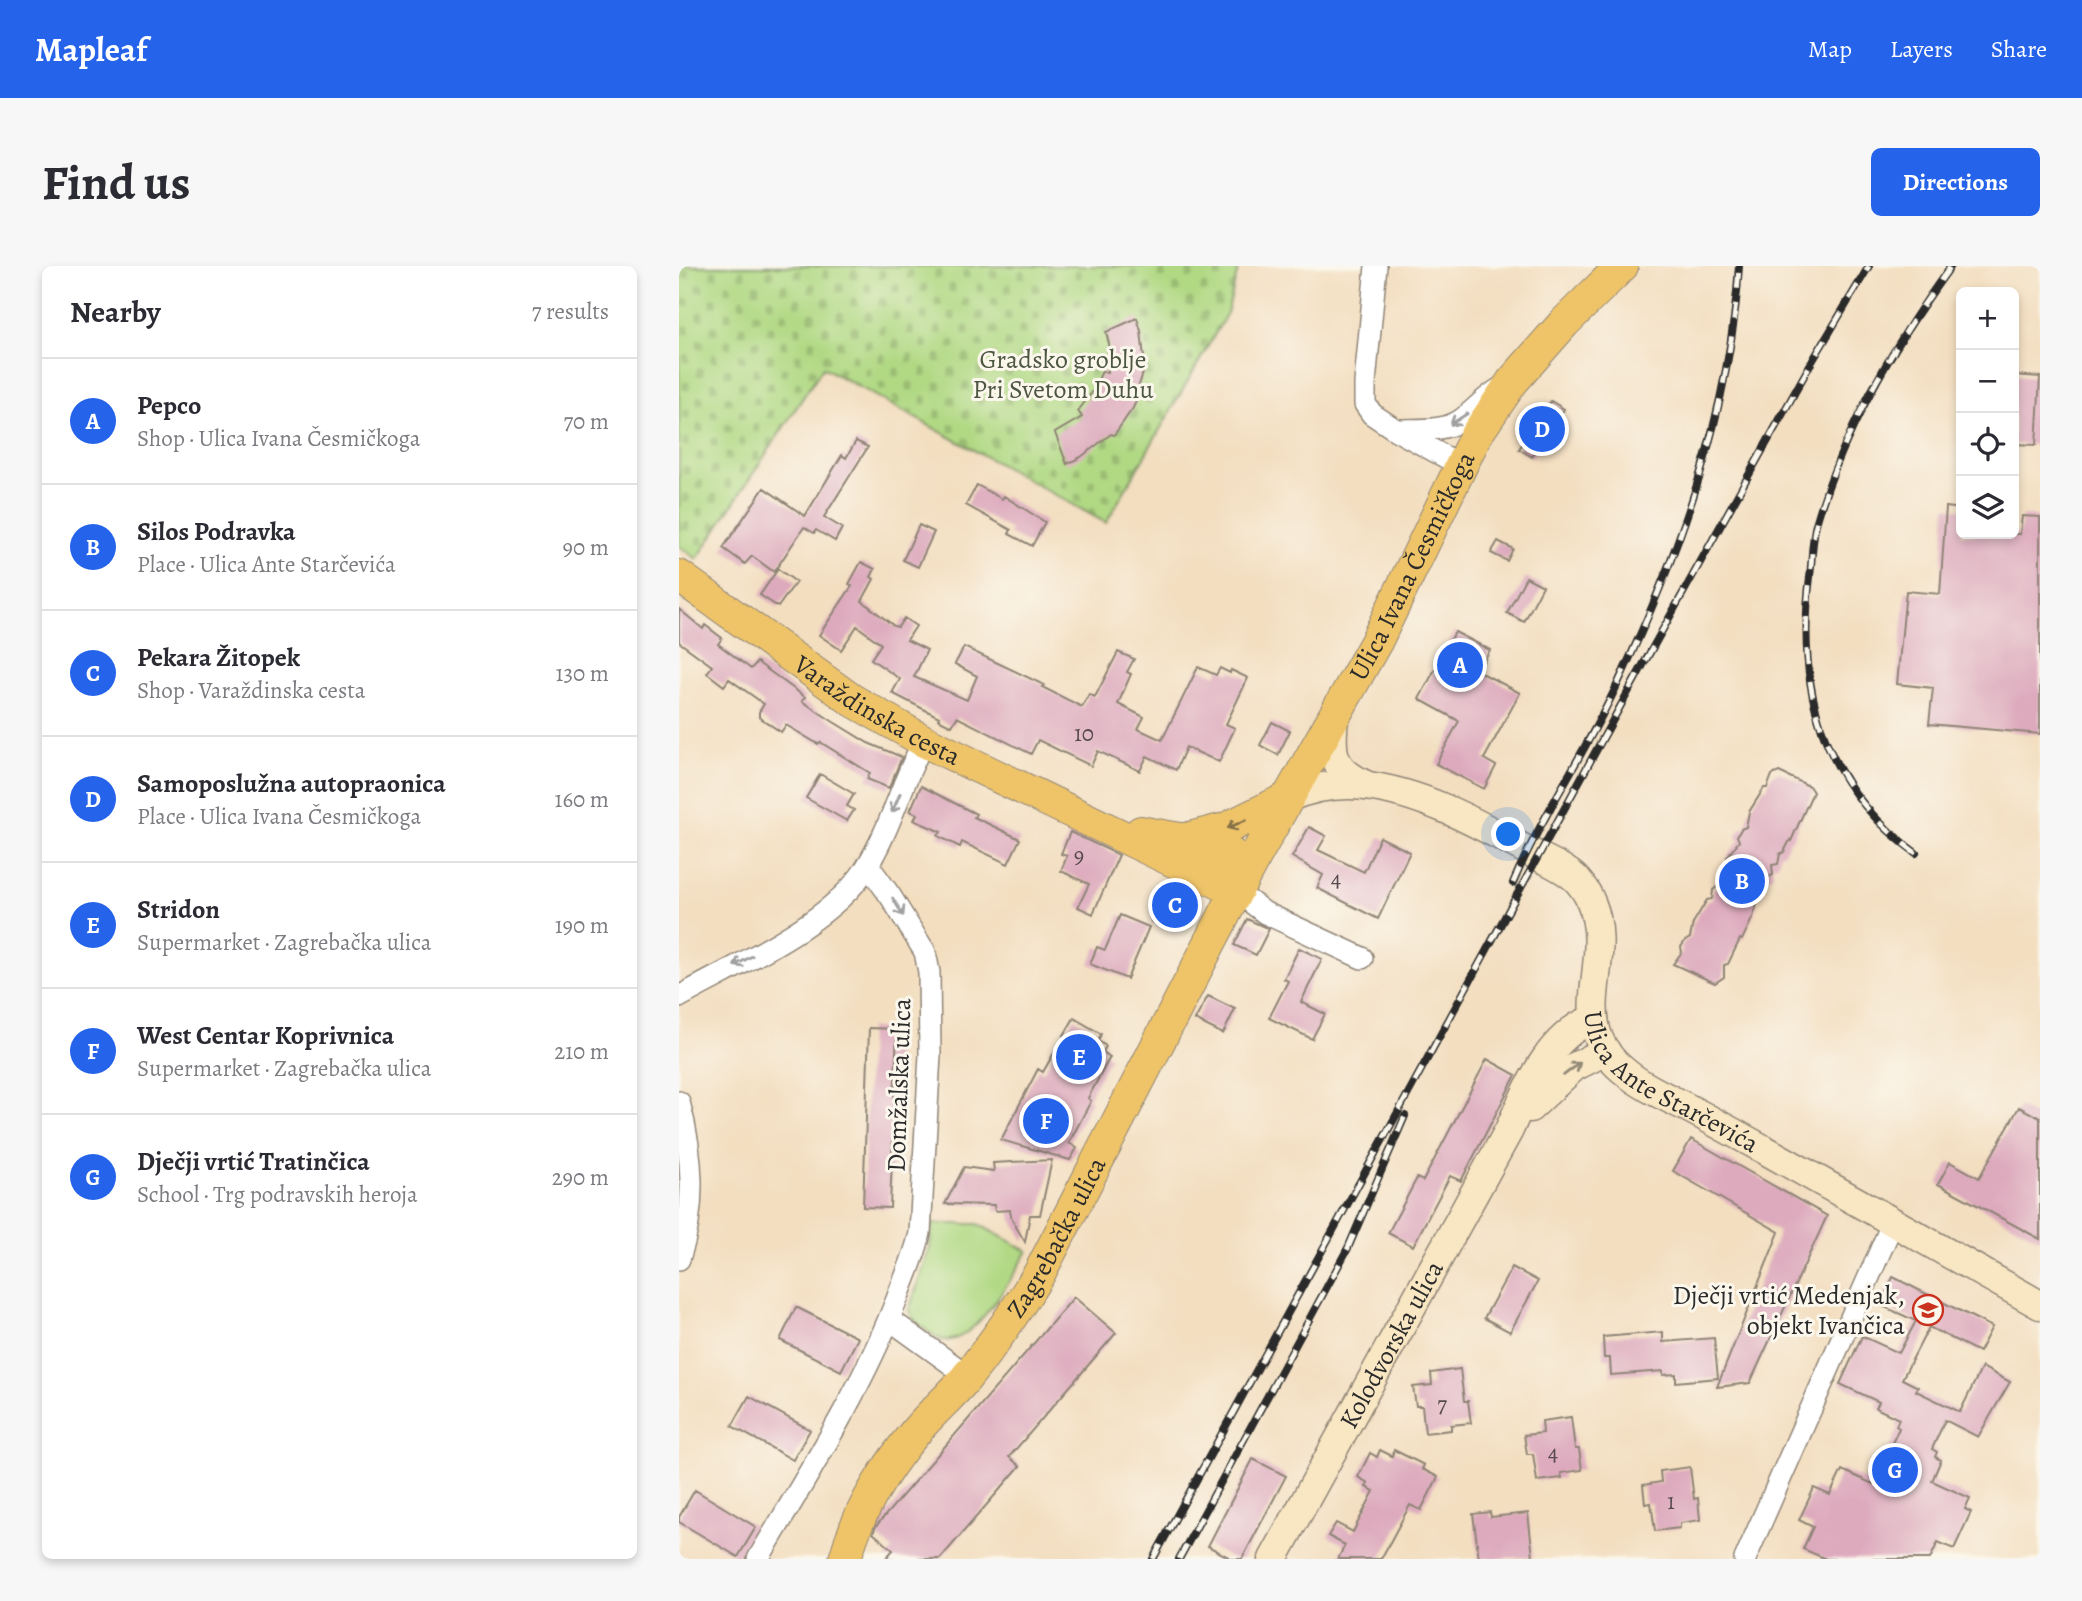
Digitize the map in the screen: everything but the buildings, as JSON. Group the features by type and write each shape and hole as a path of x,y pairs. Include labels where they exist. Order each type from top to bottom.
{"main road":[{"name":"Ulica Ivana Česmičkoga","path":"1242,880 1376,642 1476,435 1512,382 1564,323 1622,266"},
{"name":"Varaždinska cesta","path":"679,576 852,700 924,741 1089,819 1242,880 1243,862 1228,852 1089,819"},
{"name":"Ulica Ante Starčevića","path":"1334,718 1332,746 1336,761 1346,775 1368,786"},
{"name":"Ulica Ante Starčevića","path":"1288,798 1327,785 1368,786 1402,793 1451,812 1576,879 1591,903 1599,927 1600,952 1593,993 1594,1019 1606,1051 1622,1070 1639,1083 2040,1305"},
{"path":"1182,840 1232,827 1288,798"},
{"name":"Zagrebačka ulica","path":"845,1559 859,1518 886,1469 918,1429 968,1376 1039,1275 1242,880"},
{"name":"Kolodvorska ulica","path":"1273,1559 1556,1045 1576,1027 1594,1019"},
{"name":"Kolodvorska ulica","path":"1509,1130 1540,1096 1565,1075 1583,1062 1606,1051"}],"street":[{"path":"1376,266 1365,404 1372,414 1396,430 1460,465"},
{"path":"1396,430 1451,425 1490,394 1512,382"},
{"path":"679,997 820,917 859,880 924,741"},
{"name":"Domžalska ulica","path":"758,1559 863,1376 916,1252 921,1220 931,999 929,972 925,952 868,865"},
{"name":"Varaždinska cesta","path":"1242,880 1265,913 1362,958"},
{"path":"679,1102 688,1146 692,1190 689,1227 679,1259"},
{"path":"1745,1559 1893,1222"},
{"path":"889,1319 968,1376"}],"green space":[{"name":"Gradsko groblje Pri Svetom Duhu","path":"679,266 1239,266 1227,313 1106,523 823,367 697,559 679,546"},
{"path":"932,1224 978,1224 1028,1251 983,1316 961,1336 950,1340 939,1339 923,1328 909,1310 930,1248"}],"railway":[{"path":"1513,883 1619,681 1663,581 1682,530 1699,479 1725,374 1739,266"},
{"path":"1153,1559 1643,665 1810,365 1869,266"},
{"path":"1916,853 1884,826 1858,797 1837,765 1823,732 1813,696 1807,658 1807,618 1816,524 1840,455 1890,357 1951,266"},
{"path":"1179,1559 1348,1248 1405,1116"}],"place":[{"name":"Samoposlužna autopraonica","path":"1542,429"},
{"name":"Pepco","path":"1460,665"},
{"name":"Silos Podravka","path":"1742,881"},
{"name":"Pekara Žitopek","path":"1175,905"},
{"name":"Stridon","path":"1079,1057"},
{"name":"West Centar Koprivnica","path":"1046,1121"},
{"name":"Dječji vrtić Medenjak, objekt Ivančica","path":"1928,1310"},
{"name":"Dječji vrtić Tratinčica","path":"1895,1470"}]}
